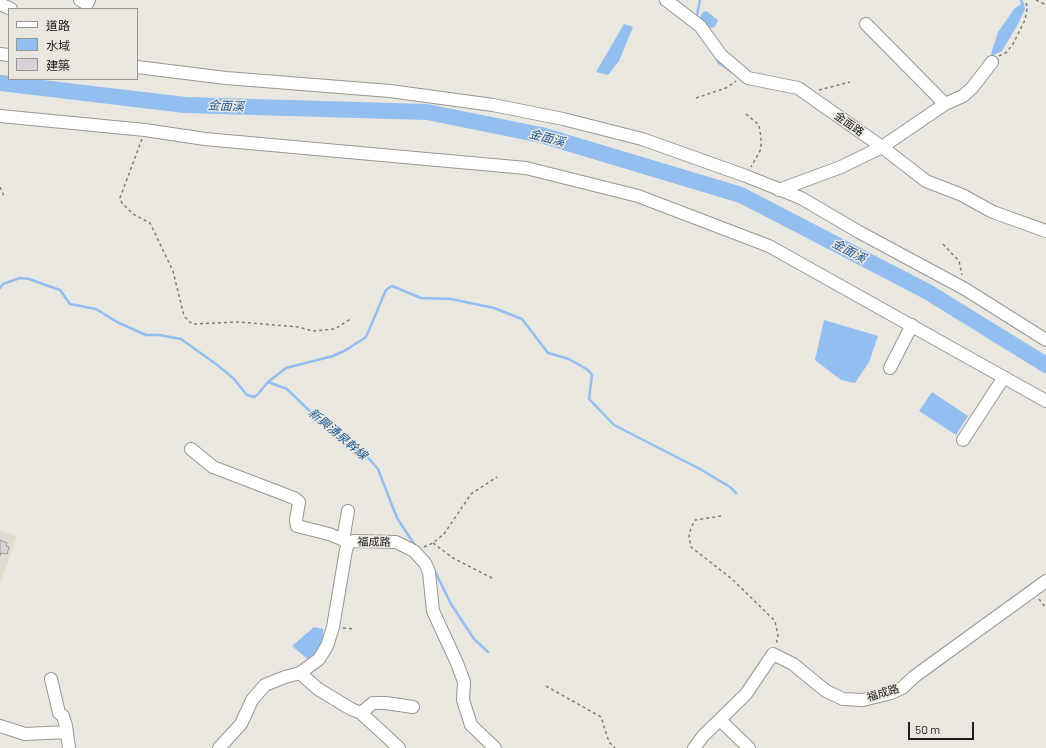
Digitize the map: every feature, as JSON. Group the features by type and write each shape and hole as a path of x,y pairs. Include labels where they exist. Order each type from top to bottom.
{"lane":[{"path":"80,0 87,4 89,0"},
{"name":"金面路","path":"666,0 700,26 721,55 748,78 798,88 882,147 926,181 962,195 993,212 1046,231"},
{"path":"866,24 946,104"},
{"path":"779,190 841,167 882,147 946,104 963,96 972,88 992,62"},
{"path":"138,67 226,78 390,91 493,105 563,119 642,140 746,176 801,198 859,232 965,289 1046,340"},
{"path":"0,116 145,130 205,139 526,168 638,196 769,246 1004,376 1046,401"},
{"path":"890,368 912,325"},
{"path":"963,440 1004,376"},
{"path":"191,449 213,467 294,498 299,502 296,520 297,526 346,541 348,511"},
{"name":"福成路","path":"219,748 241,724 252,700 265,685 300,673 319,659 327,646 337,607 346,550 346,541 396,542 414,551 425,563 429,572 433,611 458,662 464,682 463,700 471,725 495,748"},
{"name":"福成路","path":"773,654 794,664 826,691 843,699 863,700 891,693 902,688 915,676 1046,581"},
{"path":"694,748 703,736 746,694 773,654"},
{"path":"300,673 318,689 351,709 361,713 399,748"},
{"path":"51,679 59,713 63,716 69,748"},
{"path":"361,713 372,703 386,703 413,707"},
{"path":"720,720 749,748"},
{"path":"0,726 25,734 66,732"}],"path":[{"path":"992,62 1008,52 1013,44 1025,20 1027,9 1026,0"},
{"path":"1036,0 1046,4"},
{"path":"696,98 726,88 743,74"},
{"path":"813,98 820,90 850,82"},
{"path":"746,114 758,125 762,149 746,176"},
{"path":"145,130 120,198 122,203 133,214 150,223 173,271 184,316 192,324 238,322 298,327 313,331 335,329 352,318"},
{"path":"0,187 4,196"},
{"path":"943,244 959,261 965,289"},
{"path":"414,551 433,543 444,534 471,494 497,477"},
{"path":"721,516 695,520 690,532 691,547 732,579 775,621 778,636 773,654"},
{"path":"433,543 453,558 492,578"},
{"path":"546,686 601,717 609,742 615,748"}],"shaded area":[{"path":"0,530 17,536 0,584"}],"water":[{"path":"1024,2 1025,9 1002,51 992,56 991,54 998,32 1015,8"},
{"path":"706,11 718,20 715,27 711,28 699,19 703,12"},
{"path":"624,24 633,27 619,61 608,75 596,72"},
{"path":"824,320 878,336 869,362 855,383 841,380 815,360"},
{"path":"932,392 968,416 956,435 919,411"},
{"path":"314,627 323,629 323,637 320,649 310,661 292,646"}],"building":[{"path":"0,540 7,543 6,546 9,547 7,554 1,553 0,556"}],"waterway":[{"path":"697,15 700,0"},
{"path":"716,58 719,63 733,73"},
{"name":"金面溪","path":"0,83 185,105 427,112 541,135 741,195 928,292 1046,365"},
{"name":"新興湧泉幹線","path":"0,288 3,284 20,278 29,279 60,290 70,304 96,309 117,322 146,335 159,335 181,339 233,378 247,395 254,397 268,382 287,389 322,423 360,449 378,469 397,518 416,547"},
{"path":"268,382 286,368 333,356 346,350 366,337 386,290 392,286 421,298 451,299 494,308 522,319 548,353 569,359 588,370 592,375 589,399 614,425 700,469 730,487 736,493"},
{"name":"新興湧泉幹線","path":"434,569 451,604 474,639 488,652"}]}
